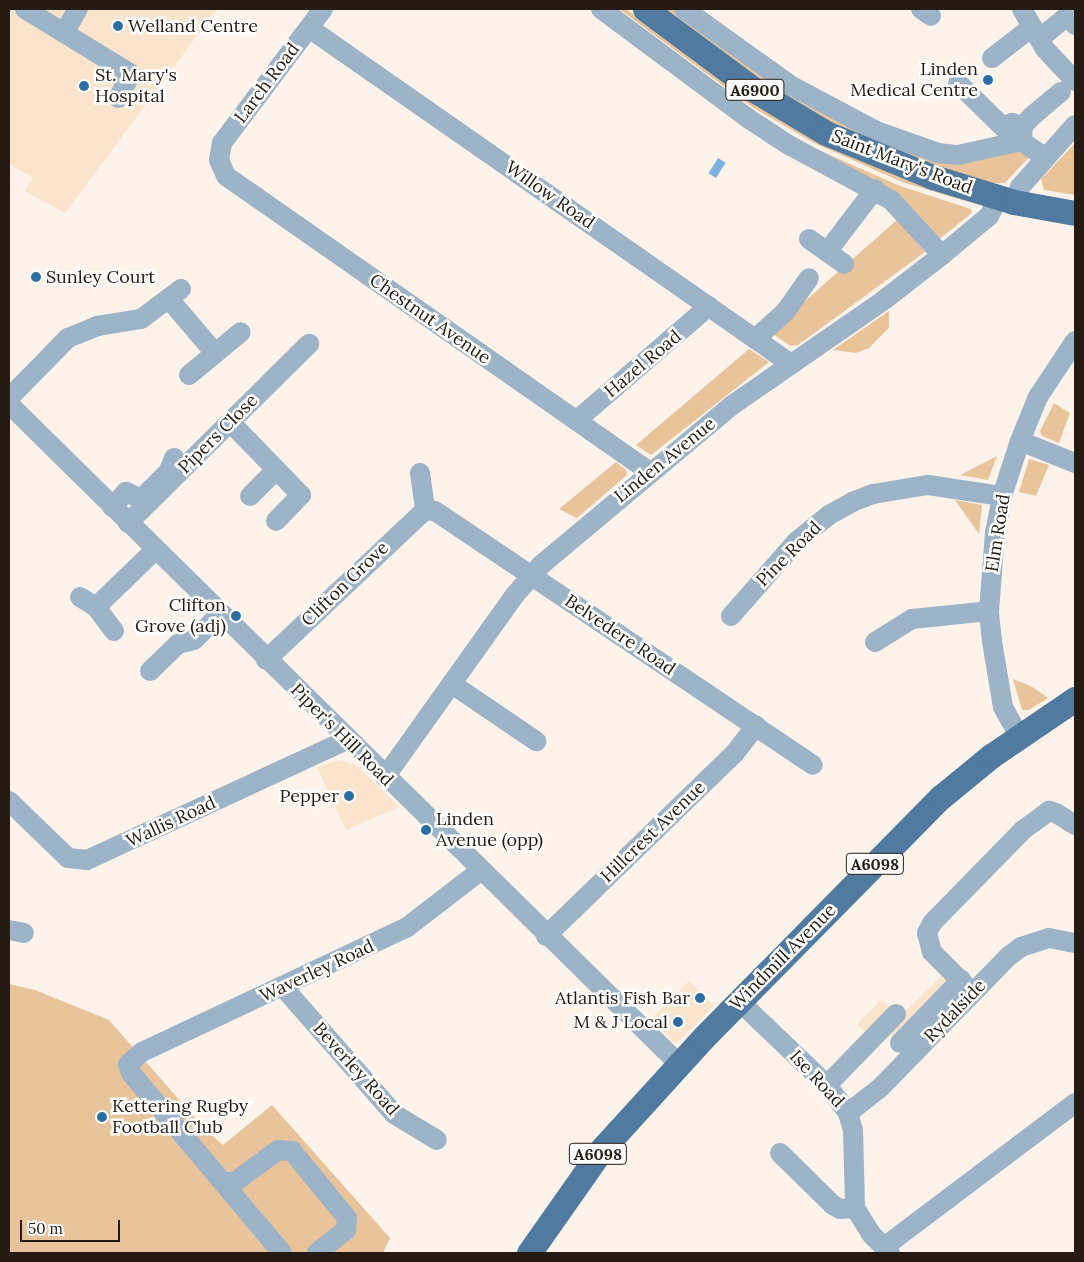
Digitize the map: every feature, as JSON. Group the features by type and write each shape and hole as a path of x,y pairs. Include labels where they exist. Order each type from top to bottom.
{"main road":[{"name":"Saint Mary's Road","path":"644,9 756,91 826,133 910,169 1007,200 1075,213"},
{"name":"Windmill Avenue","path":"529,1253 602,1149 678,1063 739,1001 941,797 1019,736 1075,699"}],"street":[{"path":"64,33 78,9"},
{"name":"Larch Road","path":"219,160 222,143 324,9"},
{"name":"Saint Mary's Road","path":"601,9 749,119 787,144 875,189 905,212 942,255"},
{"name":"Saint Mary's Road","path":"684,9 790,86 876,131 938,153 958,155 980,153 1013,140 1022,134"},
{"path":"1022,9 1068,86 1022,134"},
{"path":"31,10 64,33 131,74 118,98"},
{"path":"992,58 1068,16 1075,25"},
{"name":"Willow Road","path":"309,28 791,364"},
{"path":"958,83 1003,127 1012,123 1046,158"},
{"name":"Linden Avenue","path":"384,777 532,575 650,472 731,406 884,300 942,255 1007,200 1075,125"},
{"name":"Chestnut Avenue","path":"219,160 226,176 237,185 650,472"},
{"path":"827,252 875,189"},
{"path":"809,239 844,264"},
{"path":"755,339 786,311 809,278"},
{"path":"9,398 75,334 97,326 141,319 175,294 197,331 215,353"},
{"name":"Hazel Road","path":"577,420 709,306"},
{"path":"189,375 241,332"},
{"name":"Elm Road","path":"1019,736 1010,722 999,690 989,611 990,572 1002,496 1020,442 1038,397 1075,341"},
{"name":"Pipers Close","path":"128,524 308,344"},
{"name":"Piper's Hill Road","path":"9,404 219,615 678,1063"},
{"path":"230,422 301,495 276,521"},
{"path":"1020,442 1075,463"},
{"path":"112,507 126,492 140,499 169,471 174,458"},
{"path":"250,496 276,470"},
{"path":"420,473 425,510"},
{"name":"Pine Road","path":"731,616 797,541 829,515 852,502 873,494 928,485 1002,496"},
{"name":"Belvedere Road","path":"425,510 435,511 813,765"},
{"name":"Clifton Grove","path":"266,660 425,510"},
{"path":"114,632 88,602 155,550"},
{"path":"875,642 912,619 989,611"},
{"path":"150,671 178,644 194,640 219,615"},
{"path":"452,684 536,740"},
{"name":"Hillcrest Avenue","path":"546,936 734,754 756,726"},
{"name":"Wallis Road","path":"9,801 68,858 86,860 347,740"},
{"path":"900,1042 967,986 928,946 927,933 932,923 1023,830 1042,816 1049,812 1056,813 1075,826"},
{"name":"Waverley Road","path":"223,1182 131,1073 128,1064 142,1052 406,928 480,871"},
{"name":"Rydalside","path":"848,1112 879,1089 967,986 1021,947 1049,938 1075,943"},
{"name":"Beverley Road","path":"282,987 394,1114 437,1140"},
{"name":"Ise Road","path":"739,1001 827,1084 848,1112 853,1130 855,1208 861,1222 887,1250"},
{"path":"827,1084 896,1014"},
{"path":"887,1250 1075,1103"},
{"path":"223,1182 235,1182 278,1150 292,1151 347,1218 346,1230 317,1253"},
{"path":"780,1153 833,1204 840,1209 855,1208"},
{"path":"223,1182 282,1253"}],"shaded area":[{"name":"St. Mary's Hospital","path":"9,9 217,9 65,213 25,191 33,178 9,164"},
{"path":"619,9 626,9 754,103 815,140 904,179 972,203 902,182 814,143 752,107"},
{"path":"657,9 674,9 721,43 907,149 1014,146 1031,155 1005,183 980,183 822,123"},
{"path":"1075,143 1075,195 1044,190 1041,179"},
{"path":"812,147 900,186 971,209 972,213 938,240"},
{"path":"898,219 925,252 798,345 790,346 770,332"},
{"path":"889,311 889,328 869,348 856,353 833,350"},
{"path":"749,349 769,362 651,455 636,445"},
{"path":"1054,403 1070,413 1059,443 1042,436 1040,431"},
{"path":"997,456 988,480 960,475"},
{"path":"1029,459 1049,465 1036,496 1019,492"},
{"path":"616,462 626,470 627,475 577,518 559,509"},
{"path":"955,500 982,505 979,534"},
{"path":"1013,679 1031,686 1048,698 1029,710 1022,710"},
{"name":"Pepper","path":"339,760 358,766 399,807 346,830 317,767"},
{"path":"946,971 962,987 901,1048 885,1032"},
{"path":"689,981 714,1006 676,1044 651,1019"},
{"name":"Kettering Rugby Football Club","path":"9,984 35,990 109,1020 206,1130 223,1145 272,1105 390,1238 383,1253 9,1253"},
{"path":"882,999 899,1016 874,1041 857,1024"}],"water":[{"path":"718,158 726,163 716,178 708,173"}],"place":[{"name":"Welland Centre","path":"118,26"},
{"name":"Linden Medical Centre","path":"988,80"},
{"name":"St. Mary's Hospital","path":"84,86"},
{"name":"Sunley Court","path":"36,277"},
{"name":"Clifton Grove (adj)","path":"236,616"},
{"name":"Pepper","path":"349,796"},
{"name":"Linden Avenue (opp)","path":"426,830"},
{"name":"Atlantis Fish Bar","path":"700,998"},
{"name":"M & J Local","path":"678,1022"},
{"name":"Kettering Rugby Football Club","path":"102,1117"}]}
